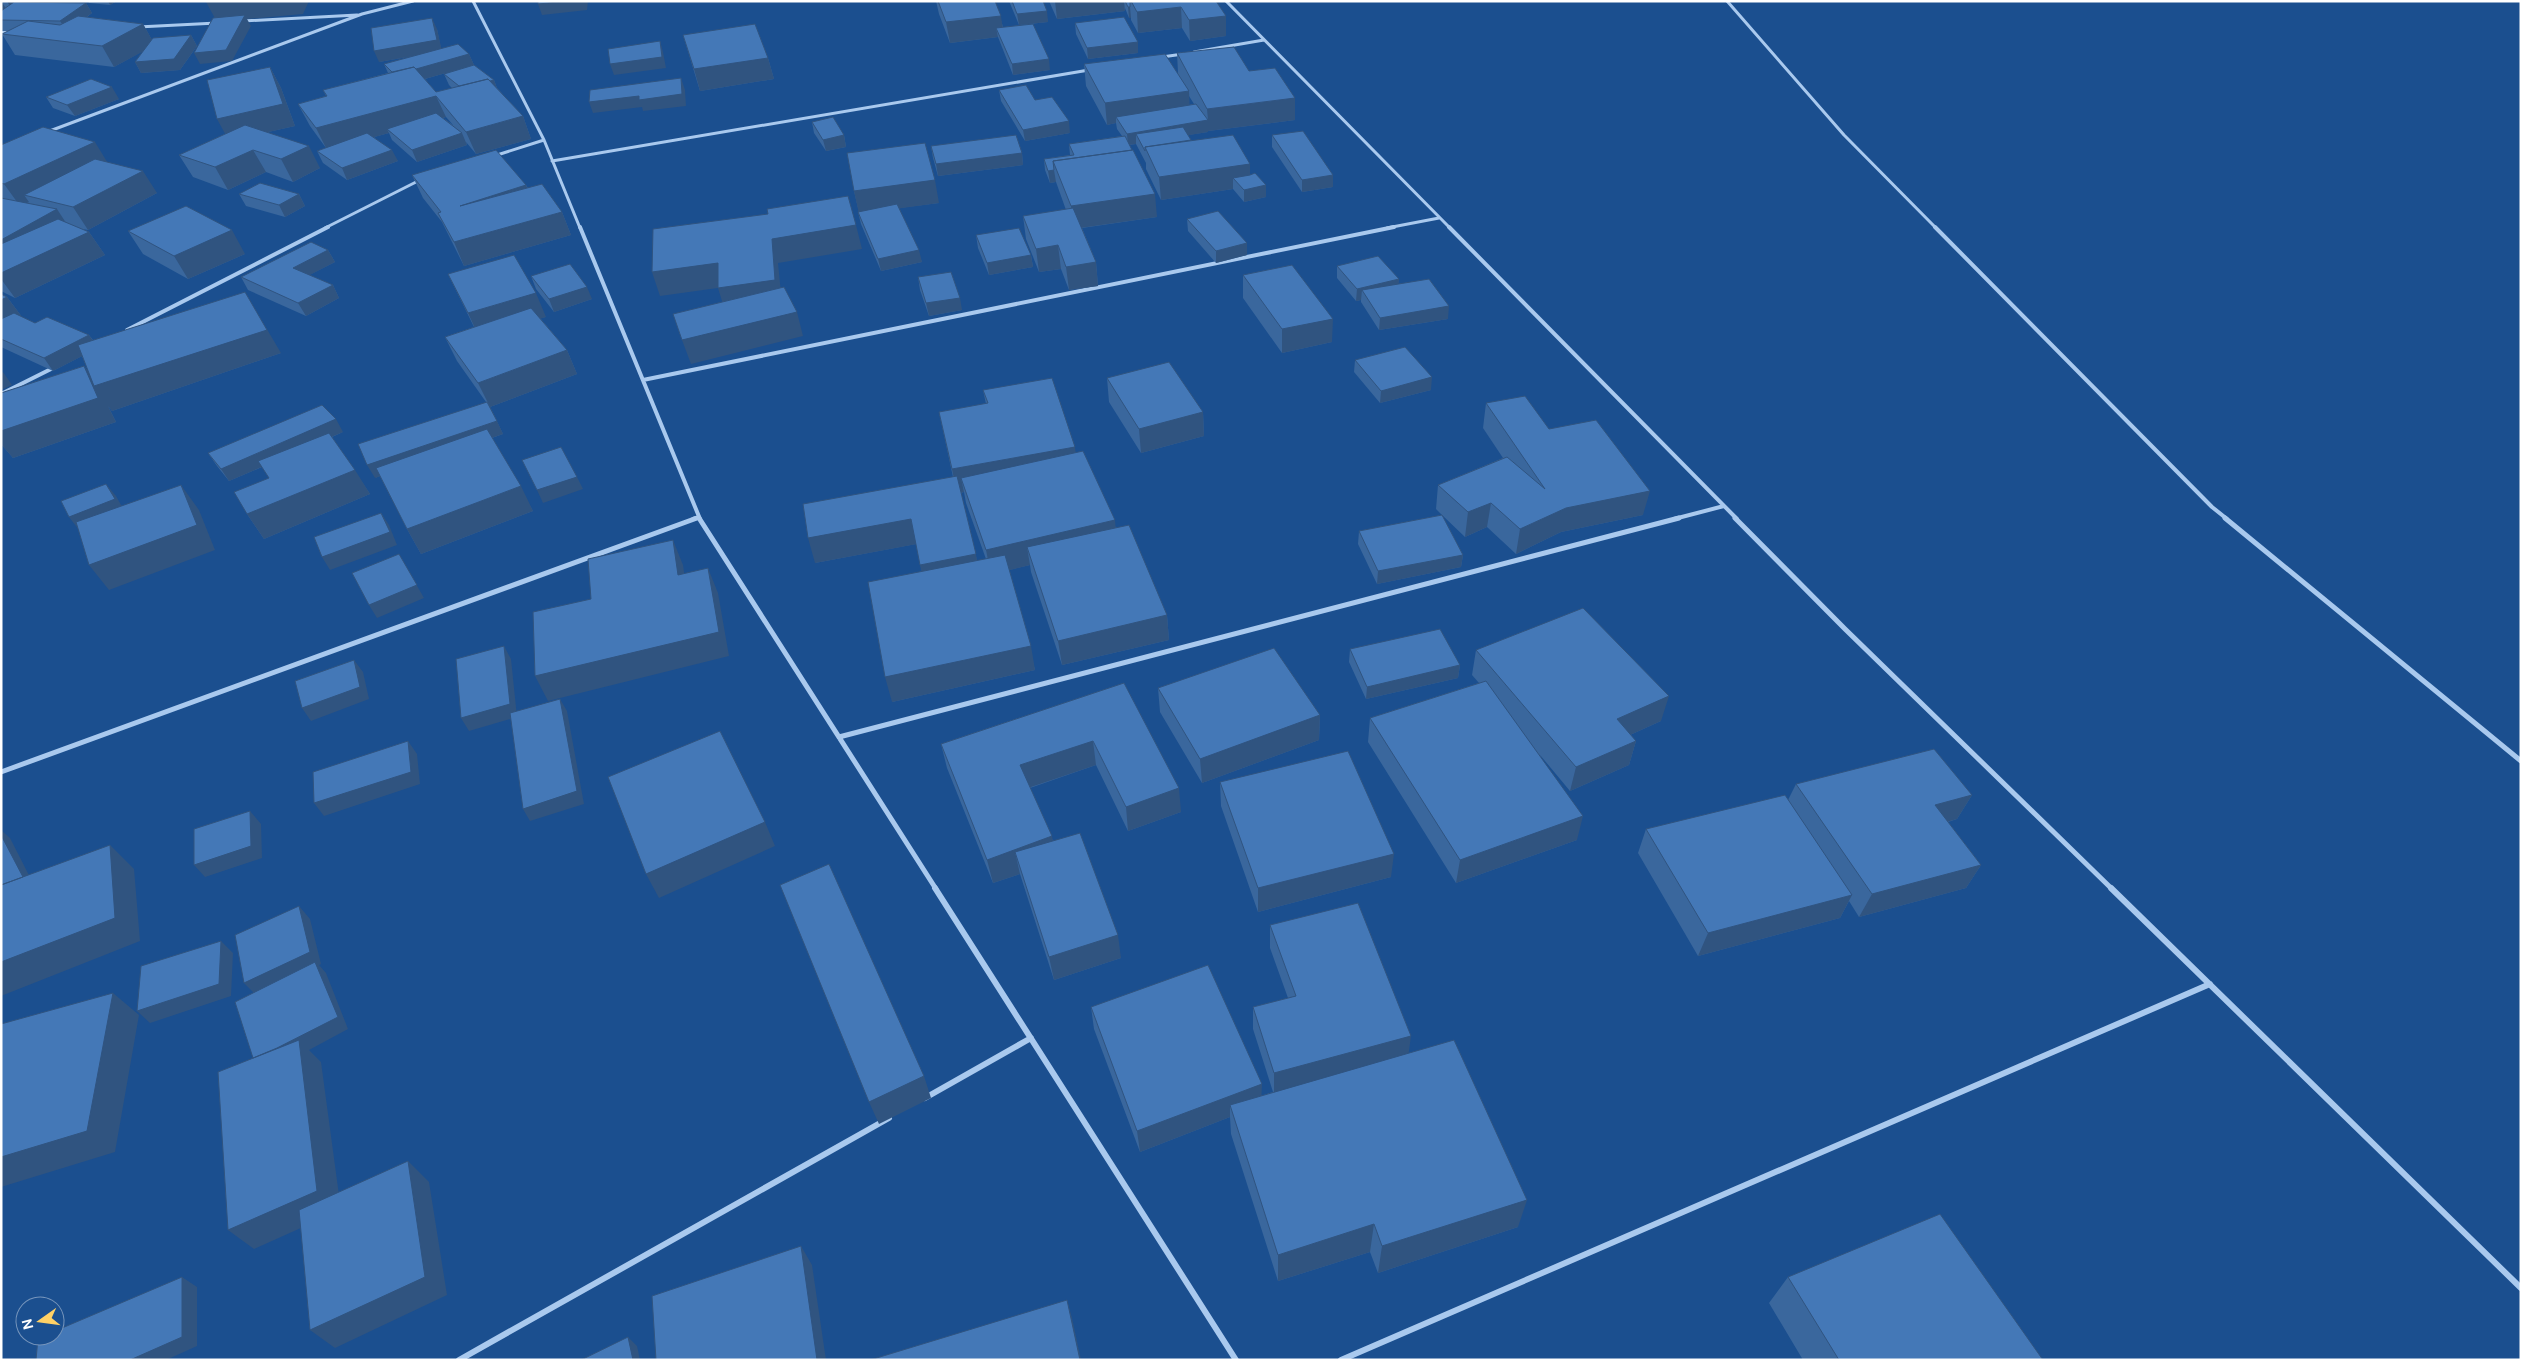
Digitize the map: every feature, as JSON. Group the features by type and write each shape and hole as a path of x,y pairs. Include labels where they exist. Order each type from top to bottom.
{"street":[{"path":"44,133 362,14 414,1"},
{"path":"473,1 544,140 699,517 1236,1360"},
{"path":"1226,1 1845,629 2521,1288"},
{"path":"1727,1 1844,135 2212,507 2521,761"},
{"path":"235,22 362,14"},
{"path":"128,28 226,22"},
{"path":"1,32 21,32"},
{"path":"1156,58 1264,40"},
{"path":"552,161 1098,68"},
{"path":"488,158 544,140"},
{"path":"126,331 424,179"},
{"path":"642,380 1439,218"},
{"path":"1,394 56,366"},
{"path":"839,737 1724,506"},
{"path":"1,772 699,517"},
{"path":"1341,1360 2210,984"},
{"path":"918,1102 1031,1038"},
{"path":"458,1360 892,1116"}],"building":[{"path":"538,1 569,1 538,4"},
{"path":"938,1 995,1 1001,16 946,22"},
{"path":"1012,1 1043,1 1047,11 1017,14"},
{"path":"1125,1 1130,1 1130,7 1128,7"},
{"path":"1131,1 1216,1 1226,16 1189,20 1181,7 1137,12"},
{"path":"14,2 86,3 60,21 1,20 1,11"},
{"path":"245,15 226,50 194,53 213,18"},
{"path":"78,16 143,24 102,46 2,34 28,21 60,25"},
{"path":"1124,17 1138,42 1087,48 1075,23"},
{"path":"432,18 437,40 374,51 371,28"},
{"path":"755,24 768,58 694,69 683,35"},
{"path":"1033,24 1049,59 1012,64 996,28"},
{"path":"191,35 174,59 135,62 153,38"},
{"path":"660,41 662,57 610,64 608,49"},
{"path":"458,44 469,54 416,69 414,67 392,72 384,64"},
{"path":"1234,47 1249,71 1275,68 1295,98 1207,109 1177,53"},
{"path":"1165,54 1189,91 1105,103 1084,64"},
{"path":"474,65 494,80 490,81 488,79 459,86 444,74"},
{"path":"270,67 283,104 217,119 207,80"},
{"path":"414,67 436,92 488,79 523,116 466,132 436,96 316,128 298,104 327,96 323,90"},
{"path":"681,78 682,94 639,100 639,96 589,102 590,90"},
{"path":"91,79 112,87 67,105 46,97"},
{"path":"1026,85 1035,100 1052,97 1069,121 1023,130 999,90"},
{"path":"1196,104 1208,120 1127,134 1116,117"},
{"path":"436,113 462,133 412,150 387,129"},
{"path":"833,117 844,135 823,140 812,122"},
{"path":"245,125 309,146 281,159 253,150 215,167 179,155"},
{"path":"43,127 95,142 4,184 1,183 1,145"},
{"path":"1183,127 1191,140 1145,147 1145,151 1136,134"},
{"path":"1303,131 1333,175 1302,180 1272,135"},
{"path":"367,133 392,150 342,168 317,151"},
{"path":"1016,135 1022,153 936,164 931,146"},
{"path":"1233,135 1250,164 1159,177 1145,147"},
{"path":"1125,136 1132,150 1053,161 1054,170 1048,171 1044,159 1074,155 1069,144"},
{"path":"925,143 935,180 854,191 847,153"},
{"path":"496,150 526,185 460,206 542,184 562,212 454,242 438,213 441,212 412,175"},
{"path":"1133,150 1155,194 1071,206 1053,161"},
{"path":"95,159 143,171 73,207 24,195"},
{"path":"1255,173 1266,185 1244,190 1233,178 1250,175"},
{"path":"260,183 299,194 279,205 239,194"},
{"path":"848,196 856,225 772,239 775,280 718,288 718,263 652,272 653,229 768,214 767,209"},
{"path":"1,198 57,209 1,240"},
{"path":"897,204 919,250 878,259 858,212"},
{"path":"186,206 232,230 174,256 128,231"},
{"path":"1073,208 1096,262 1066,267 1058,245 1036,249 1023,216"},
{"path":"1218,211 1247,243 1216,251 1187,219"},
{"path":"58,219 89,232 1,273 1,244"},
{"path":"1019,228 1031,255 987,263 976,235"},
{"path":"311,242 328,250 293,268 333,285 298,303 241,277"},
{"path":"514,255 536,293 468,313 448,274"},
{"path":"1378,256 1399,279 1357,289 1337,266"},
{"path":"570,264 587,287 549,299 531,276"},
{"path":"1292,265 1333,319 1282,329 1243,275"},
{"path":"951,272 960,298 926,303 918,277"},
{"path":"1429,279 1449,306 1380,318 1362,290"},
{"path":"784,287 797,312 682,340 673,314"},
{"path":"245,292 267,330 94,386 78,345"},
{"path":"1,294 7,297 1,300"},
{"path":"531,308 567,350 478,383 445,337"},
{"path":"14,313 35,323 47,317 89,335 44,358 1,339 1,319"},
{"path":"1405,347 1432,377 1381,391 1355,360"},
{"path":"1169,362 1203,412 1139,429 1107,378"},
{"path":"84,366 98,398 1,431 1,393"},
{"path":"1052,378 1075,447 952,469 939,412 988,403 983,390"},
{"path":"1525,396 1549,429 1596,420 1650,491 1566,508 1520,529 1491,503 1468,512 1438,485 1507,457 1545,489 1486,403"},
{"path":"487,402 497,421 367,465 358,444"},
{"path":"322,405 336,419 221,469 208,453"},
{"path":"487,429 521,486 407,529 376,468"},
{"path":"329,433 355,470 247,514 234,492 269,478 258,461"},
{"path":"561,447 577,477 537,490 522,460"},
{"path":"1083,451 1115,520 986,550 961,478"},
{"path":"957,476 976,554 920,565 911,519 808,538 803,504"},
{"path":"106,484 115,499 69,517 61,501"},
{"path":"181,485 197,525 89,565 76,522"},
{"path":"381,513 390,532 322,557 314,537"},
{"path":"1442,515 1463,555 1378,571 1359,531"},
{"path":"1129,525 1167,615 1058,641 1027,547"},
{"path":"673,540 678,575 708,568 719,632 535,676 533,612 591,599 588,559"},
{"path":"399,554 417,585 369,605 352,573"},
{"path":"1005,555 1031,646 885,677 868,582"},
{"path":"1583,608 1669,696 1617,719 1636,741 1576,767 1476,650"},
{"path":"1440,629 1460,665 1367,687 1350,649"},
{"path":"504,646 510,704 461,718 456,659"},
{"path":"1274,648 1320,715 1200,759 1158,688"},
{"path":"354,660 360,687 302,708 295,681"},
{"path":"1486,681 1583,816 1460,860 1370,718"},
{"path":"1124,683 1179,788 1126,807 1093,741 1020,765 1052,836 987,860 941,744"},
{"path":"560,699 577,791 523,809 510,713"},
{"path":"720,731 765,822 646,874 608,777"},
{"path":"408,741 411,772 314,803 313,772"},
{"path":"1934,749 1972,795 1935,805 1981,865 1872,894 1796,784"},
{"path":"1348,751 1394,854 1258,888 1220,782"},
{"path":"1785,795 1852,895 1708,933 1646,829"},
{"path":"250,811 251,846 194,865 194,829"},
{"path":"1080,833 1118,935 1049,957 1015,852"},
{"path":"1,835 23,877 1,885"},
{"path":"110,845 115,918 1,962 1,885"},
{"path":"829,864 924,1076 869,1102 780,885"},
{"path":"1358,903 1411,1036 1274,1073 1253,1007 1296,996 1270,925"},
{"path":"299,906 310,952 244,983 235,935"},
{"path":"221,941 219,984 137,1011 141,966"},
{"path":"315,962 338,1017 253,1058 235,1002"},
{"path":"1208,965 1262,1084 1137,1131 1091,1007"},
{"path":"113,993 87,1131 1,1157 1,1024"},
{"path":"299,1040 317,1191 228,1230 218,1072"},
{"path":"1454,1040 1527,1200 1382,1246 1374,1224 1278,1255 1230,1105"},
{"path":"408,1161 425,1277 310,1330 299,1210"},
{"path":"1940,1214 2043,1360 1839,1360 1788,1277"},
{"path":"801,1246 817,1360 656,1360 652,1296"},
{"path":"182,1277 182,1337 130,1360 36,1360 37,1346 65,1346 65,1327"},
{"path":"1067,1300 1080,1360 870,1360"},
{"path":"628,1337 633,1360 583,1360 583,1359"}]}
